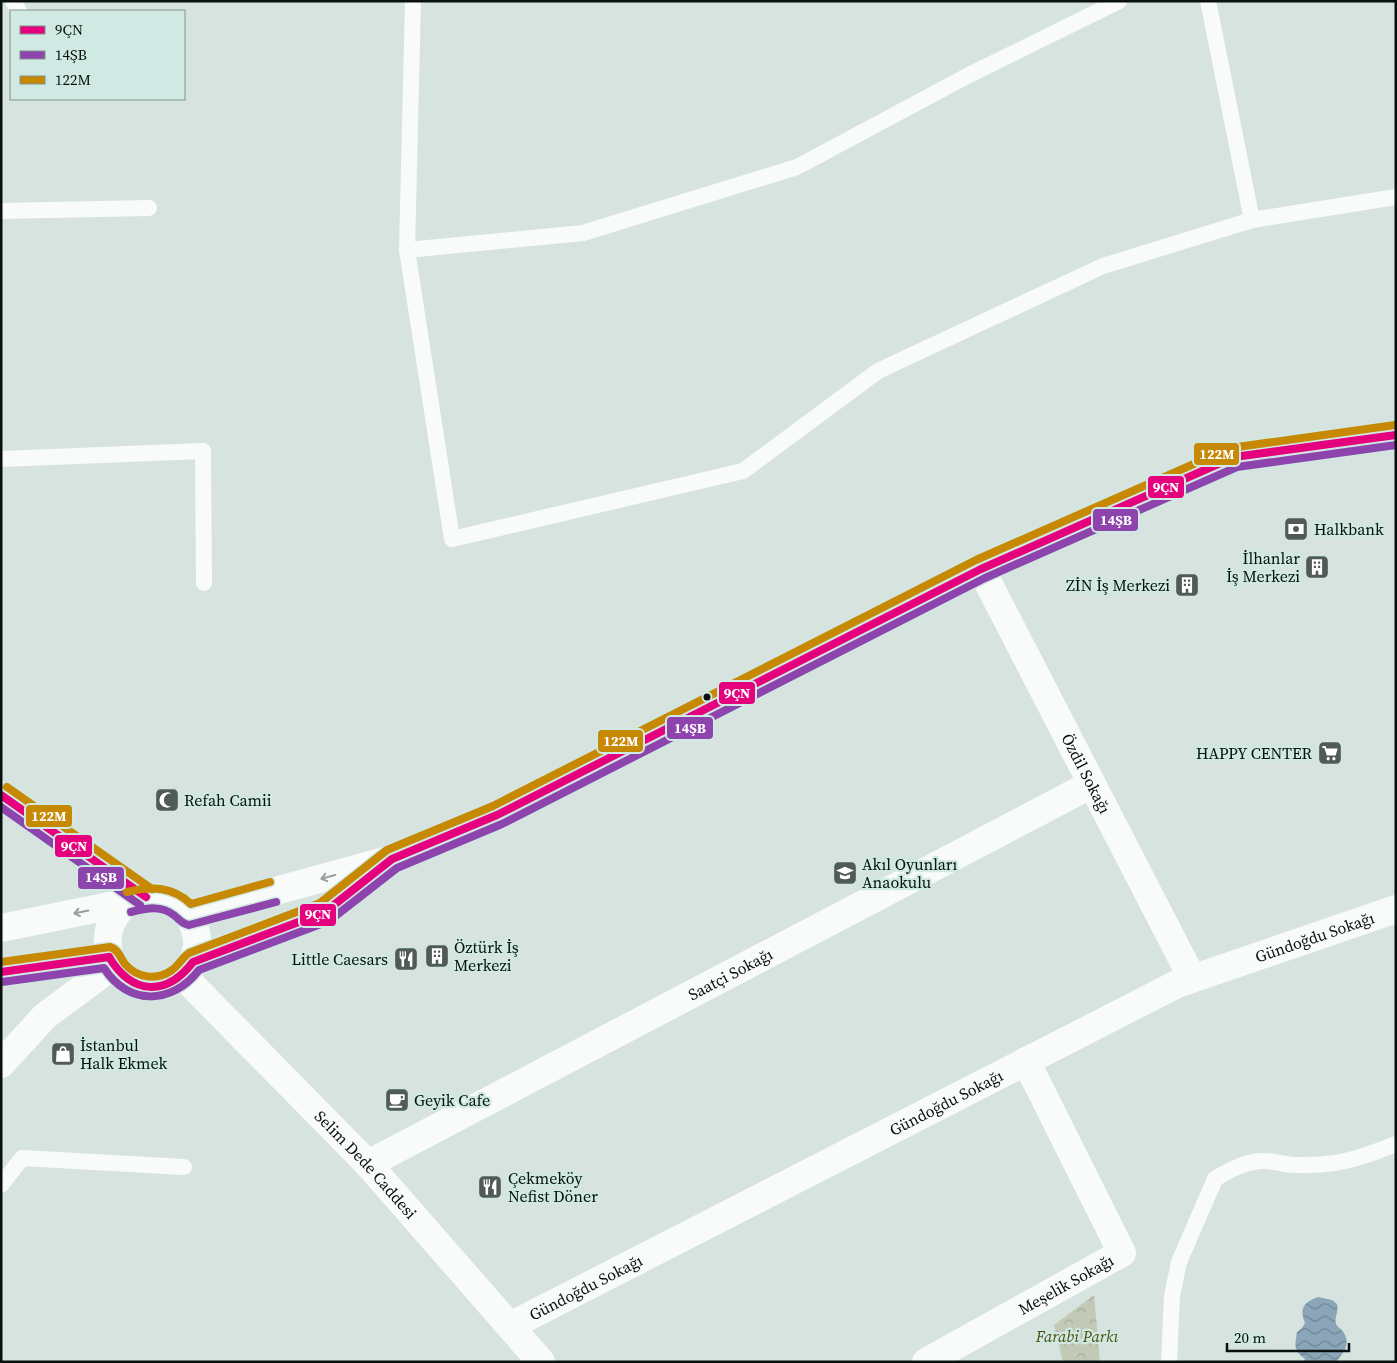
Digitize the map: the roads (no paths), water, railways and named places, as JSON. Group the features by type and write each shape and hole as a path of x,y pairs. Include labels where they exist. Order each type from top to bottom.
{"street":[{"path":"188,915 392,859 497,815 981,569 1234,457 1396,435"},
{"name":"Özdil Sokağı","path":"981,569 1192,978"},
{"name":"Saatçi Sokağı","path":"368,1164 1092,784"},
{"path":"1,795 137,900"},
{"path":"187,968 325,912 392,859"},
{"path":"1,928 137,900 155,897 173,902 188,915 197,935 196,954 187,968 171,983 157,987 131,982 120,973 112,961 107,937 112,922 118,911 137,900"},
{"name":"Gündoğdu Sokağı","path":"510,1326 1176,984 1396,909"},
{"path":"1,972 112,961"},
{"path":"1,1064 44,1016 112,961"},
{"name":"Selim Dede Caddesi","path":"187,968 368,1164 542,1362"},
{"name":"Meşelik Sokağı","path":"926,1362 1122,1253 1026,1061"}],"lane":[{"path":"413,1 407,250 452,539 743,470 878,371 1103,266 1252,220 1396,197"},
{"path":"407,250 583,233 797,168 969,76 1119,1"},
{"path":"1208,1 1252,220"},
{"path":"1,211 149,208"},
{"path":"1,459 203,451 204,582"},
{"path":"1169,1362 1172,1296 1179,1262 1215,1180 1238,1166 1250,1162 1263,1161 1295,1165 1327,1164 1371,1154 1396,1144"},
{"path":"1,1185 22,1158 184,1167"}],"water":[{"path":"1318,1297 1332,1300 1337,1304 1336,1324 1343,1332 1347,1341 1345,1349 1336,1362 1304,1362 1305,1359 1298,1353 1296,1347 1297,1332 1305,1323 1303,1318 1304,1306 1309,1301"}],"place":[{"name":"Halkbank","path":"1296,529"},
{"name":"İlhanlar İş Merkezi","path":"1317,567"},
{"name":"ZİN İş Merkezi","path":"1187,585"},
{"name":"HAPPY CENTER","path":"1330,753"},
{"name":"Refah Camii","path":"167,800"},
{"name":"Akıl Oyunları Anaokulu","path":"845,873"},
{"name":"Öztürk İş Merkezi","path":"437,956"},
{"name":"Little Caesars","path":"406,959"},
{"name":"İstanbul Halk Ekmek","path":"63,1054"},
{"name":"Geyik Cafe","path":"397,1100"},
{"name":"Çekmeköy Nefist Döner","path":"490,1187"}],"park label":[{"name":"Farabi Parkı","path":"1077,1336"}]}
